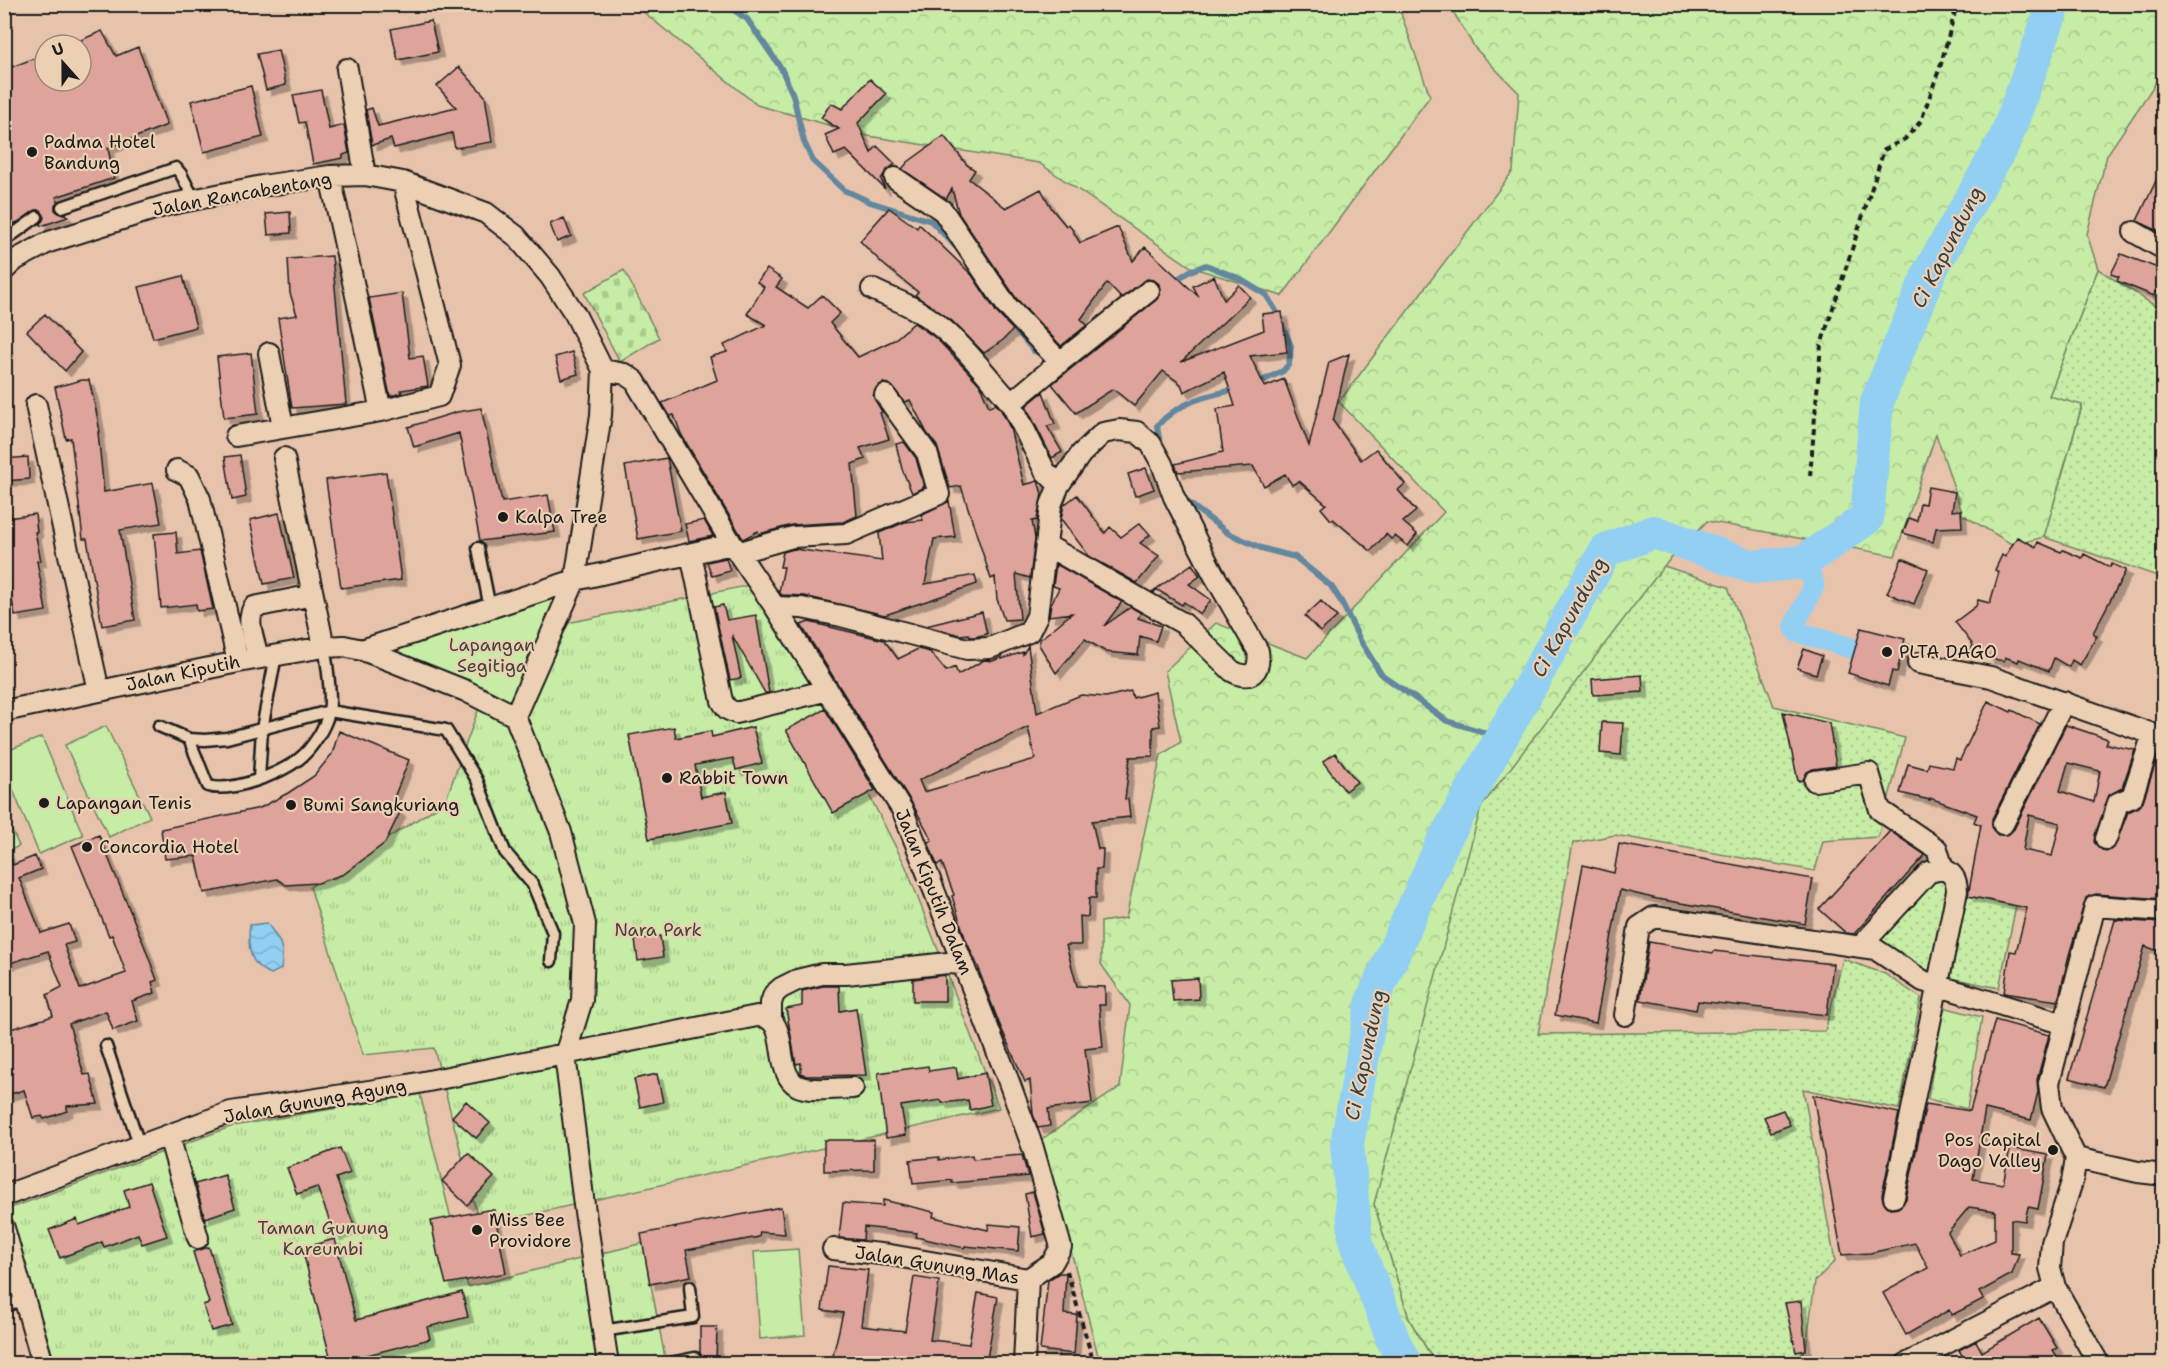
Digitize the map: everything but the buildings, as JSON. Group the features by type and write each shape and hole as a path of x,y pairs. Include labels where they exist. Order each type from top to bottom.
{"street":[{"path":"347,69 365,175"},
{"name":"Jalan Rancabentang","path":"4,270 15,260 49,242 167,204 330,176 365,175 403,182 486,213 516,236 550,276 575,314 603,370 601,416 575,580 515,716"},
{"path":"330,176 381,411"},
{"path":"895,178 943,211 1007,306 1060,362"},
{"path":"236,436 381,411 439,396 450,365 403,182"},
{"path":"2134,232 2163,249"},
{"path":"872,289 918,311 937,324 960,346 1011,404 1045,471 1059,485"},
{"path":"1011,404 1149,291"},
{"path":"269,353 283,427"},
{"name":"Jalan Kiputih Dalam","path":"603,370 625,374 634,381 736,548 775,606 903,811 1033,1148 1061,1247"},
{"path":"575,580 691,554 793,537 846,534 939,494 927,453 885,396"},
{"path":"36,405 99,691"},
{"path":"775,606 802,608 841,616 967,650 990,648 1029,632 1037,616 1051,505 1059,485 1081,454 1103,433 1119,430 1137,432 1151,444 1162,464 1174,497 1213,573 1258,651 1260,661 1256,670 1250,676 1241,676 1232,671 1184,624 1046,545"},
{"path":"284,458 324,647"},
{"path":"177,470 189,476 200,499 257,658"},
{"path":"691,554 722,701 727,709 736,713 828,690"},
{"name":"Jalan Kiputih","path":"362,650 575,580"},
{"path":"257,658 250,621 250,613 254,607 313,595"},
{"name":"Jalan Kiputih","path":"4,711 257,658 344,646 362,650 466,691 515,716"},
{"path":"1918,663 1991,677 2158,736 2132,797 2118,803 2106,839"},
{"path":"2003,824 2064,702"},
{"path":"515,716 561,832 585,924 582,1000 565,1055 608,1364"},
{"path":"1815,781 1869,773 1880,810 1936,849 1943,869"},
{"path":"1860,947 1929,872 1943,869 1954,877 1957,891 1894,1197"},
{"path":"2099,1364 2055,1287 2050,1268 2052,1243 2072,1182 2076,1158 2052,1108 2049,1083 2095,906 2163,911"},
{"path":"1625,1015 1639,927 1654,917 1875,949 1923,981 2064,1024"},
{"path":"854,1088 808,1088 795,1084 789,1076 776,1024 771,1019 771,1003 774,994 781,988 822,974 846,974 948,963 963,964"},
{"name":"Jalan Gunung Agung","path":"4,1196 231,1112 408,1085 757,1016 771,1019"},
{"path":"169,1136 198,1238"},
{"path":"2076,1158 2138,1172 2163,1175"},
{"path":"4,1228 43,1364"},
{"path":"1029,1279 1046,1268 1057,1256 1061,1247"},
{"name":"Jalan Gunung Mas","path":"833,1249 890,1255 1029,1279 1024,1364"},
{"path":"1906,1364 2055,1287"}],"lane":[{"path":"62,207 176,168 194,199"},
{"path":"4,241 38,217"},
{"path":"478,548 490,608"},
{"path":"189,739 208,786 218,789 259,779 299,759 316,739 329,711 324,647"},
{"path":"257,658 262,729 259,779"},
{"path":"159,726 189,739 205,740 227,738 329,711 446,729 477,780 505,852 532,885 553,933 551,961"},
{"path":"106,1046 140,1147"},
{"path":"602,1330 693,1317 690,1287"},
{"path":"4,1306 23,1300"},
{"path":"665,1364 695,1358"}],"path":[{"path":"1810,476 1821,345 1884,150 1905,139 1921,121 1941,64 1957,4"},
{"path":"1061,1247 1094,1364"}],"green space":[{"path":"635,5 1398,5 1430,96 1282,296 1191,267 1039,163 868,136 757,105"},
{"path":"1449,5 2163,5 2163,72 2107,155 2087,234 2098,269 2049,396 2082,405 2044,537 2013,545 1963,515 1936,434 1895,556 1707,521 1664,566 1481,807 1374,1204 1409,1319 1435,1363 1100,1363 1042,1139 1120,1087 1130,1005 1101,964 1101,922 1126,918 1161,755 1181,742 1165,671 1216,623 1307,658 1444,512 1339,402 1513,171 1519,93 1475,48"},
{"path":"2098,269 2163,311 2163,578 2044,537 2082,406 2049,396"},
{"path":"624,270 659,338 620,362 584,293"},
{"path":"1664,566 1728,587 1774,706 1905,738 1878,837 1823,841 1815,871 1615,835 1573,843 1538,1034 1825,1031 1843,959 1885,974 1921,998 1899,1109 1803,1089 1835,1261 1815,1281 1806,1349 1793,1364 1435,1363 1409,1319 1374,1204 1393,1008 1481,807 1596,641"},
{"name":"Nara Park","path":"760,583 906,867 999,1108 480,1226 434,1048 363,1055 310,887 445,802 505,636"},
{"name":"Lapangan Segitiga","path":"561,593 512,708 379,650"},
{"name":"Lapangan Tenis","path":"106,726 150,817 109,837 65,745"},
{"name":"Lapangan Tenis","path":"42,737 83,835 39,854 5,770 4,752"},
{"name":"Lapangan Tenis","path":"4,813 19,846 5,853 4,853"},
{"path":"1931,875 1952,878 1936,982 1866,945"},
{"path":"1967,896 2016,906 1999,988 1951,978"},
{"path":"1943,1007 1982,1017 1967,1109 1928,1099"},
{"name":"Taman Gunung Kareumbi","path":"420,1094 468,1287 643,1243 666,1363 55,1363 8,1209 233,1126"},
{"path":"798,1249 805,1335 760,1339 754,1252"}],"water":[{"path":"267,923 282,949 281,969 271,974 264,971 254,961 249,941 250,925"}],"waterway":[{"path":"725,4 747,19 781,68 793,95 804,142 813,161 844,190 870,202 931,221 956,247"},
{"name":"Ci Kapundung","path":"1405,1364 1394,1342 1356,1243 1347,1144 1373,999 1442,844 1606,550 1654,532 1753,567 1803,562 1867,518 1877,402 1930,271 2005,140 2054,4"},
{"path":"1173,282 1190,271 1206,265 1238,278 1266,295 1275,309 1291,346 1289,364 1283,371 1256,384"},
{"path":"1007,319 1034,351 1044,355"},
{"path":"1160,445 1157,426 1174,411 1205,397 1238,389"},
{"path":"1182,498 1228,533 1261,548 1295,557 1331,586 1381,674 1447,721 1503,738"},
{"path":"1803,562 1814,586 1794,626 1797,632 1868,653"}],"place":[{"name":"Padma Hotel Bandung","path":"32,152"},
{"name":"Kalpa Tree","path":"503,517"},
{"name":"PLTA DAGO","path":"1887,652"},
{"name":"Rabbit Town","path":"667,778"},
{"name":"Lapangan Tenis","path":"44,803"},
{"name":"Bumi Sangkuriang","path":"291,805"},
{"name":"Concordia Hotel","path":"87,847"},
{"name":"Pos Capital Dago Valley","path":"2053,1150"},
{"name":"Miss Bee Providore","path":"477,1230"}]}
